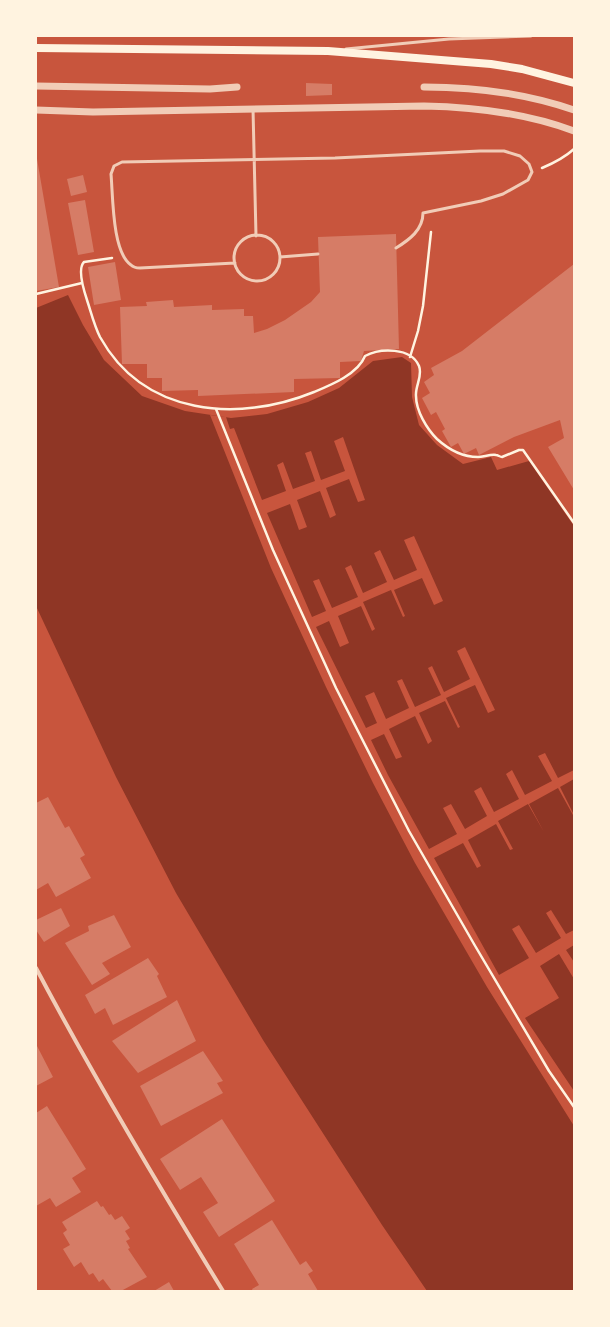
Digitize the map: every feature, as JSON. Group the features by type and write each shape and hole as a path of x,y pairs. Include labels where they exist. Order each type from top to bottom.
{"main road":[{"path":"36,48 328,51 491,64 522,69 574,83"}],"street":[{"path":"36,86 210,89 237,87"},
{"path":"424,87 452,87 508,93 574,110"},
{"path":"36,110 93,112 452,106 509,113 574,131"},
{"path":"36,968 99,1083 223,1291"}],"lane":[{"path":"328,51 449,39 531,36"},
{"path":"252,109 256,236"},
{"path":"234,263 140,268 131,266 124,257 117,238 111,174 114,166 122,162 335,158 464,151 504,151 520,156 529,164 532,172 528,180 503,194 481,201 434,212 423,213 423,219 419,228 412,236 396,248"},
{"path":"256,236 267,238 274,242 278,248 280,257 280,263 272,276 259,281 251,281 245,278 239,273 234,263 235,251 239,244 245,239 256,236"},
{"path":"280,257 318,254"}],"path":[{"path":"532,172 567,156 574,149"},
{"path":"410,357 418,331 423,306 434,212"},
{"path":"124,257 84,262 81,266 82,283 93,322 100,336 117,362 148,388 185,404 216,409 260,407 300,397 342,379 362,364 365,356 371,353 379,351 402,351 419,366 420,371 416,396 418,406 428,428 437,438 447,447 466,456 496,455 502,457 519,450 523,450 574,523"},
{"path":"36,294 82,283"},
{"path":"216,409 283,572 336,688 406,825 549,1071 574,1107"}],"shaded area":[{"path":"68,295 83,325 104,360 142,396 185,411 231,418 267,414 308,402 339,388 373,361 402,357 411,363 412,397 419,425 437,445 463,464 491,457 497,470 529,461 574,526 574,1291 427,1291 382,1225 263,1040 176,893 116,777 36,606 36,308"}],"pier":[{"path":"210,415 226,417 230,429 234,428 262,500 286,491 277,465 283,462 293,489 315,481 305,453 311,451 321,480 345,471 334,441 343,437 365,500 358,502 349,479 326,488 336,515 330,518 320,491 297,500 307,527 299,530 290,504 267,513 312,617 326,611 313,581 319,579 332,608 358,597 345,568 351,565 363,593 387,582 374,553 380,550 394,580 417,570 404,540 414,536 443,601 434,605 422,578 394,590 405,616 403,617 391,590 363,602 375,629 372,631 361,606 338,616 349,643 340,647 329,621 316,627 366,728 377,723 365,696 374,692 386,719 409,708 397,681 402,679 415,707 441,695 428,668 432,666 444,692 470,679 457,651 465,647 495,710 488,713 475,685 446,698 460,727 458,728 445,701 419,713 432,741 428,744 415,716 389,729 402,757 396,759 384,734 371,740 388,775 429,849 457,834 443,808 451,804 465,829 487,816 474,791 481,787 494,812 519,799 506,774 512,770 525,795 552,781 538,756 545,753 558,778 574,770 574,779 560,787 574,815 558,788 529,804 544,832 528,804 498,821 513,849 510,850 496,824 468,840 481,866 477,868 463,843 434,858 499,975 529,958 512,929 519,925 536,953 561,938 546,913 551,910 566,934 574,930 574,945 566,950 574,962 574,979 559,954 540,966 559,998 525,1018 574,1091 574,1126 487,987 415,863 373,783 326,687 271,568"}],"building":[{"path":"306,83 332,84 332,95 306,96"},
{"path":"36,153 59,287 36,291"},
{"path":"83,175 87,192 71,196 67,179"},
{"path":"85,200 94,252 78,255 68,203"},
{"path":"396,234 399,349 364,351 361,361 340,362 340,378 294,379 294,392 198,396 198,390 162,391 162,378 147,378 147,364 122,364 120,307 147,306 146,302 173,300 174,307 212,305 212,310 244,309 244,316 253,316 254,333 267,329 285,320 311,302 320,292 318,237"},
{"path":"115,262 121,300 94,305 88,267"},
{"path":"574,264 574,490 548,447 564,438 560,420 514,437 479,455 476,448 464,454 458,443 451,447 442,431 445,429 436,412 431,415 422,398 430,393 424,382 434,375 431,368 462,351"},
{"path":"48,797 65,828 69,826 85,855 80,858 91,878 56,897 48,883 36,890 36,803"},
{"path":"61,908 70,926 44,942 36,930 36,920"},
{"path":"114,915 131,947 102,963 110,974 92,985 65,943 89,931 88,926"},
{"path":"148,958 159,974 157,976 167,997 113,1025 105,1008 95,1014 85,995"},
{"path":"177,1000 196,1041 138,1073 112,1041"},
{"path":"36,1044 53,1077 36,1086"},
{"path":"203,1051 223,1081 217,1083 223,1093 161,1126 140,1086"},
{"path":"47,1106 86,1169 72,1178 81,1192 56,1207 50,1198 36,1206 36,1113"},
{"path":"222,1119 275,1201 219,1237 203,1212 218,1203 201,1177 180,1190 160,1159"},
{"path":"97,1201 101,1207 103,1206 109,1215 111,1214 115,1220 122,1216 130,1228 125,1231 130,1239 126,1241 130,1248 128,1249 147,1277 121,1291 112,1291 103,1279 99,1282 93,1273 89,1275 81,1262 74,1267 63,1249 70,1245 63,1233 67,1230 62,1222"},
{"path":"272,1220 300,1265 306,1261 313,1271 308,1274 318,1291 253,1291 252,1289 259,1285 234,1244"},
{"path":"169,1282 174,1291 154,1291"}]}
